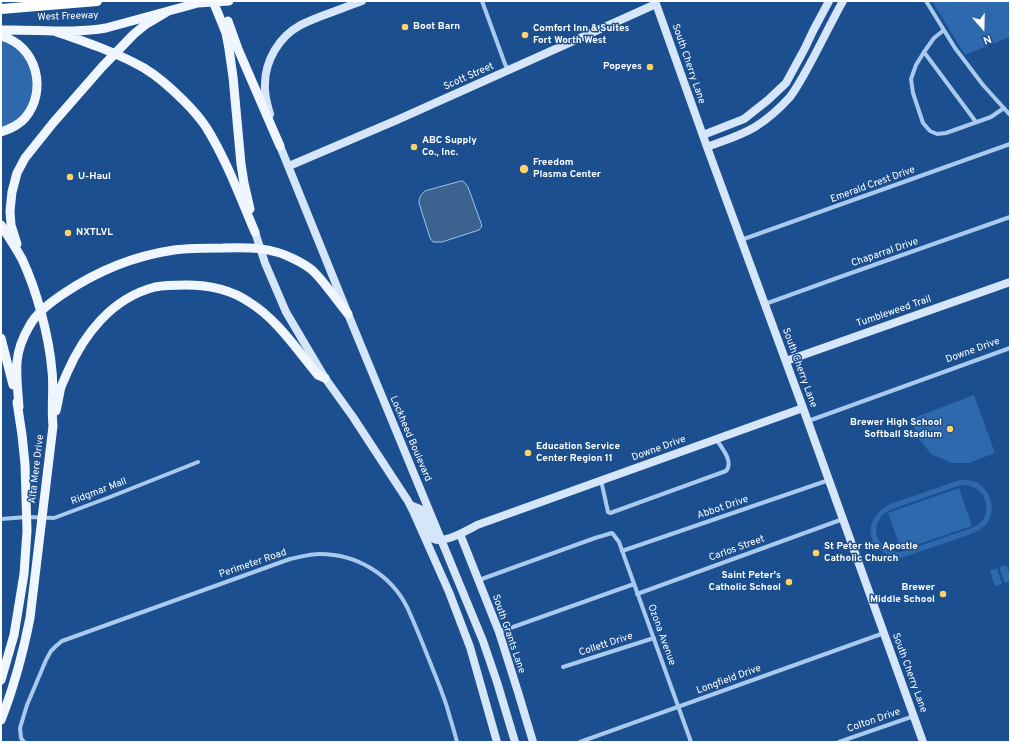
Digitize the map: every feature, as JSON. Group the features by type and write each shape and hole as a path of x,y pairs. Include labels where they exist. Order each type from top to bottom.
{"highway":[{"name":"West Freeway","path":"1,9 97,1"}],"main road":[{"path":"213,1 221,13 238,49 280,146"},
{"path":"220,1 221,13 230,50 241,164 256,232"},
{"name":"West Freeway","path":"1,30 97,30 198,3 229,1"},
{"path":"22,259 11,225 10,211 12,192 17,173 30,151 102,67 145,25 166,12"},
{"path":"54,31 102,48 131,61 146,69 177,94 206,127 222,156 256,232"},
{"path":"1,36 9,38 18,44 32,61 37,76 37,90 35,101 31,110 24,119 1,132"},
{"name":"Alta Mere Drive","path":"1,226 22,259 38,302 50,353 52,372 53,426 30,618 13,687 1,720"},
{"path":"19,407 17,362 19,349 30,325 37,316 54,301 91,277 120,263 142,256 174,250 190,249 266,249 294,258 311,269 348,314"},
{"path":"53,426 61,387 83,342 103,317 115,307 128,298 156,287 176,285 209,286 222,289 241,297 264,312 318,374 325,378"},
{"name":"Alta Mere Drive","path":"1,338 19,407 26,464 27,517 24,574 14,635 1,680"}],"street":[{"name":"Lockheed Boulevard","path":"362,1 298,26 285,37 273,55 266,72 264,85 266,102 280,146 483,641 515,742"},
{"path":"482,1 508,70"},
{"path":"703,135 744,119 786,83 829,1"},
{"path":"707,147 754,128 790,97 816,54 833,17 844,1"},
{"path":"926,1 955,48 974,74 1010,115"},
{"name":"Scott Street","path":"289,166 397,120 656,2"},
{"name":"South Cherry Lane","path":"656,2 707,147 786,361 923,742"},
{"path":"944,30 934,38 924,52 911,79 914,93 926,127 930,131 937,134 946,133 991,117 1004,108"},
{"path":"924,52 976,122"},
{"name":"Emerald Crest Drive","path":"741,240 1010,144"},
{"name":"Chaparral Drive","path":"765,304 1010,217"},
{"path":"256,232 265,263 286,312 325,378 410,505 449,592 470,647 497,742"},
{"name":"Tumbleweed Trail","path":"786,361 1010,282"},
{"name":"Downe Drive","path":"808,422 826,414 1010,348"},
{"name":"Downe Drive","path":"438,532 448,533 477,525 803,408"},
{"path":"601,480 608,512 610,513 728,470 728,458 716,439"},
{"name":"Ridgmar Mall","path":"1,518 54,518 198,462"},
{"name":"Abbot Drive","path":"622,551 829,480"},
{"path":"410,505 420,510 434,539 437,541 442,540"},
{"name":"Carlos Street","path":"638,594 843,519"},
{"name":"Downe Drive","path":"442,540 460,534 477,525"},
{"name":"Ozona Avenue","path":"479,580 612,533 619,542 691,742"},
{"name":"South Grants Lane","path":"460,534 499,632 533,742"},
{"name":"Perimeter Road","path":"24,742 21,738 20,728 27,705 46,660 51,651 62,641 290,559 320,554 338,555 366,565 378,572 397,592 407,606 446,706 457,742"},
{"path":"499,632 634,584"},
{"name":"Longfield Drive","path":"580,742 884,633"},
{"name":"Collett Drive","path":"564,667 654,638"},
{"name":"Colton Drive","path":"839,742 914,716"}],"shaded area":[{"path":"932,1 1010,1 1010,37 965,55"},
{"path":"1,40 13,44 26,57 31,66 34,92 22,118 1,130"},
{"path":"462,181 468,187 482,226 479,230 442,242 433,242 430,238 419,203 421,195 425,191"},
{"name":"Brewer High School Softball Stadium","path":"974,395 995,453 969,463 952,463 931,454 919,439 911,419"},
{"path":"960,480 965,480 973,481 984,489 991,500 992,507 989,520 985,526 977,531 886,563 884,558 890,556 881,551 875,544 870,530 876,516 890,504","holes":["961,485 977,489 985,500 986,507 984,518 977,525 967,530 901,552 888,549 879,541 876,529 877,523 886,512"]},
{"path":"959,488 972,526 901,550 888,513"},
{"path":"1006,565 1010,575 1010,581 1005,583 999,567"},
{"path":"997,568 1002,584 995,586 990,571"}],"place":[{"name":"Boot Barn","path":"405,27"},
{"name":"Comfort Inn & Suites Fort Worth West","path":"525,35"},
{"name":"Popeyes","path":"650,67"},
{"name":"ABC Supply Co., Inc.","path":"414,147"},
{"name":"Freedom Plasma Center","path":"524,169"},
{"name":"U-Haul","path":"70,177"},
{"name":"NXTLVL","path":"68,233"},
{"name":"Brewer High School Softball Stadium","path":"950,429"},
{"name":"Education Service Center Region 11","path":"528,453"},
{"name":"St Peter the Apostle Catholic Church","path":"816,553"},
{"name":"Saint Peter's Catholic School","path":"789,582"},
{"name":"Brewer Middle School","path":"943,594"}]}
